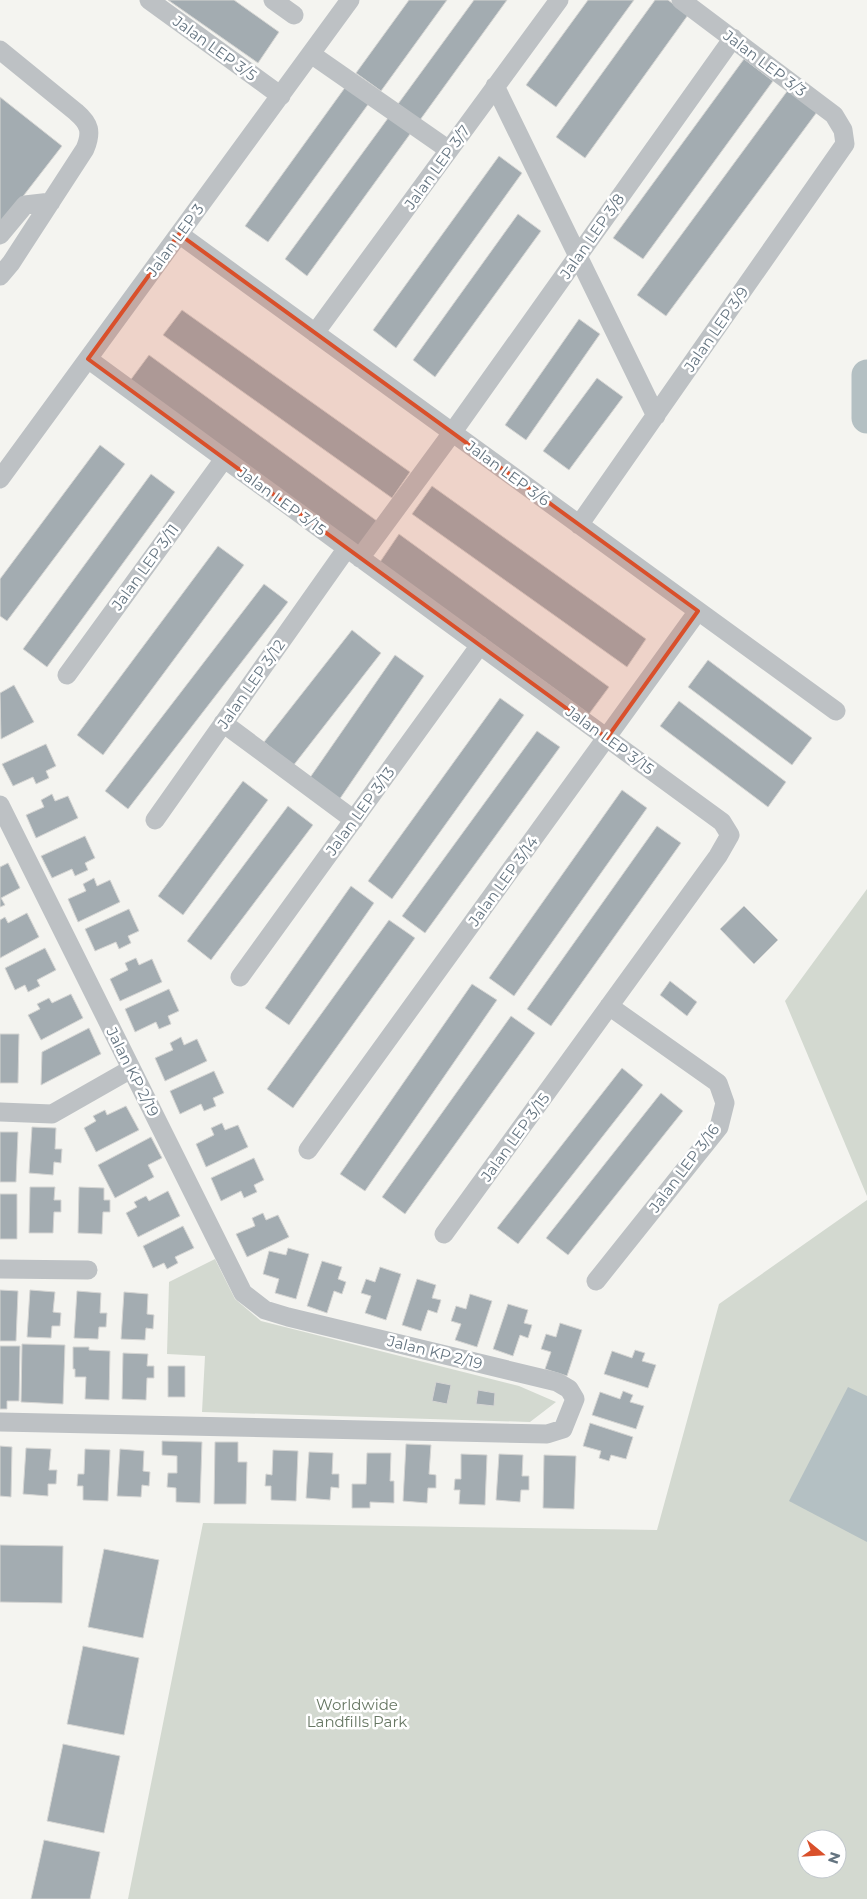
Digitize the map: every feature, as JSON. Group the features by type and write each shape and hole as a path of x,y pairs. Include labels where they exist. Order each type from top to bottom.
{"street":[{"name":"Jalan LEP 3/5","path":"149,0 281,96"},
{"path":"273,0 294,15"},
{"name":"Jalan LEP 3","path":"0,479 350,0"},
{"name":"Jalan LEP 3/7","path":"315,333 559,0"},
{"name":"Jalan LEP 3/3","path":"681,0 834,115 843,130"},
{"name":"Jalan LEP 3/8","path":"354,553 452,432 733,38"},
{"path":"0,50 87,122 89,138 85,149 11,263 0,276"},
{"path":"310,54 449,150"},
{"path":"496,86 656,416"},
{"name":"Jalan LEP 3/9","path":"579,524 845,144 843,130"},
{"path":"0,236 25,205 50,202"},
{"name":"Jalan LEP 3/6","path":"179,234 836,711"},
{"name":"Jalan LEP 3/15","path":"88,359 722,822 730,835 718,856 444,1234"},
{"name":"Jalan LEP 3/11","path":"67,675 224,459"},
{"name":"Jalan LEP 3/12","path":"155,820 224,723 354,553"},
{"name":"Jalan LEP 3/14","path":"308,1150 698,611"},
{"name":"Jalan LEP 3/13","path":"240,977 480,645"},
{"path":"224,723 354,820"},
{"name":"Jalan KP 2/19","path":"0,804 243,1293 265,1310 557,1382 569,1389 575,1398 563,1429 546,1434 0,1422"},
{"name":"Jalan LEP 3/16","path":"596,1281 719,1127 725,1103 718,1082 609,1006"},
{"path":"0,1112 52,1114 131,1069"},
{"path":"0,1269 88,1270"}],"highlighted area":[{"path":"179,234 698,611 607,738 88,359"}],"green space":[{"path":"867,889 867,1196 785,1001"},
{"name":"Worldwide Landfills Park","path":"867,1200 867,1899 128,1899 203,1523 657,1530 719,1304"},
{"path":"215,1259 235,1299 261,1321 519,1386 556,1402 530,1422 202,1412 205,1356 167,1354 169,1282"}],"shaded area":[{"path":"848,1387 867,1396 867,1542 789,1501"}],"building":[{"path":"168,0 234,0 279,32 258,63"},
{"path":"409,0 447,0 381,91 356,73"},
{"path":"474,0 507,0 420,120 398,104"},
{"path":"588,0 634,0 556,107 526,85"},
{"path":"655,0 668,0 688,15 585,158 556,137"},
{"path":"744,59 773,81 643,259 613,238"},
{"path":"349,82 372,99 268,242 245,226"},
{"path":"788,90 817,112 666,316 637,295"},
{"path":"0,97 62,146 0,226"},
{"path":"391,114 413,130 307,276 285,259"},
{"path":"499,156 522,173 396,348 373,330"},
{"path":"518,214 541,231 435,377 413,360"},
{"path":"182,310 410,472 392,498 163,335"},
{"path":"579,319 600,334 526,440 505,425"},
{"path":"149,355 377,521 357,548 129,382"},
{"path":"597,378 623,397 569,470 543,451"},
{"path":"100,445 125,464 7,621 0,616 0,579"},
{"path":"151,474 175,492 47,667 23,649"},
{"path":"432,486 646,639 627,667 412,514"},
{"path":"399,534 609,687 589,714 380,562"},
{"path":"218,546 244,565 103,755 77,735"},
{"path":"264,584 288,602 128,809 105,791"},
{"path":"352,630 381,653 293,766 264,742"},
{"path":"395,655 424,676 339,800 309,779"},
{"path":"708,660 812,738 792,765 688,687"},
{"path":"14,685 34,722 1,739 0,693"},
{"path":"500,698 524,715 392,899 368,881"},
{"path":"679,701 786,782 768,807 660,726"},
{"path":"537,731 560,747 425,933 402,916"},
{"path":"46,744 56,766 46,771 49,778 36,784 33,777 13,786 2,764"},
{"path":"243,781 268,800 183,915 158,896"},
{"path":"622,790 647,808 514,996 489,978"},
{"path":"52,794 55,801 68,796 78,818 36,838 26,815 44,807 41,800"},
{"path":"288,806 313,825 211,960 187,941"},
{"path":"657,826 681,843 551,1026 527,1009"},
{"path":"85,836 95,858 85,863 88,870 75,876 72,869 52,878 41,856"},
{"path":"8,863 20,888 1,898 5,905 0,907 0,867"},
{"path":"94,878 97,886 110,880 120,902 78,922 68,899 86,891 83,884"},
{"path":"351,886 374,903 289,1025 265,1008"},
{"path":"744,906 778,940 754,964 720,929"},
{"path":"129,909 139,931 128,936 131,943 119,949 116,942 95,951 85,929"},
{"path":"27,913 39,937 0,958 0,920 5,917 8,923"},
{"path":"389,920 415,938 293,1108 267,1089"},
{"path":"45,948 56,970 37,980 40,986 28,992 25,985 15,990 5,968"},
{"path":"136,958 139,965 152,959 162,982 120,1001 110,979 128,970 125,963"},
{"path":"670,981 697,1002 687,1016 660,995"},
{"path":"472,984 497,1000 365,1191 340,1174"},
{"path":"169,989 179,1011 168,1016 171,1024 159,1029 156,1022 135,1032 125,1009"},
{"path":"71,994 83,1018 41,1040 28,1015 40,1009 37,1004 49,998 52,1003"},
{"path":"511,1016 535,1033 405,1214 382,1197"},
{"path":"89,1028 101,1054 41,1085 42,1052"},
{"path":"0,1034 19,1034 18,1083 0,1083"},
{"path":"181,1037 184,1045 197,1039 207,1061 165,1081 155,1058 173,1050 170,1043"},
{"path":"622,1068 643,1085 518,1244 497,1228"},
{"path":"214,1071 224,1093 213,1098 216,1106 204,1111 201,1104 180,1114 170,1091"},
{"path":"661,1093 683,1111 568,1255 546,1238"},
{"path":"126,1106 139,1130 96,1152 84,1128 96,1121 93,1116 105,1110 107,1115"},
{"path":"222,1123 225,1130 238,1125 248,1147 206,1167 196,1144 214,1135 211,1128"},
{"path":"32,1127 56,1128 55,1149 62,1149 61,1163 54,1162 53,1175 29,1173"},
{"path":"0,1132 18,1132 16,1182 0,1182"},
{"path":"151,1137 162,1158 148,1165 154,1177 115,1198 98,1165"},
{"path":"254,1158 264,1180 254,1185 257,1192 244,1198 241,1191 221,1201 211,1178"},
{"path":"30,1187 55,1187 54,1200 61,1200 61,1212 54,1212 53,1233 29,1233"},
{"path":"79,1187 104,1188 104,1200 110,1200 110,1212 103,1212 102,1234 78,1233"},
{"path":"168,1191 180,1216 138,1237 126,1213 137,1207 134,1202 146,1196 149,1201"},
{"path":"0,1194 17,1194 17,1239 0,1239"},
{"path":"263,1213 266,1220 278,1215 289,1237 247,1257 236,1234 255,1226 252,1218"},
{"path":"183,1226 194,1248 175,1257 178,1263 167,1269 164,1263 153,1268 143,1246"},
{"path":"288,1248 309,1254 296,1299 275,1293 279,1279 263,1274 269,1251 286,1255"},
{"path":"322,1261 342,1267 338,1279 346,1282 342,1294 334,1291 327,1313 307,1306"},
{"path":"380,1267 401,1274 386,1320 365,1313 371,1296 361,1293 366,1279 375,1282"},
{"path":"417,1279 436,1285 432,1298 441,1300 437,1313 428,1310 421,1331 402,1325"},
{"path":"0,1290 18,1291 16,1341 0,1341"},
{"path":"30,1290 55,1292 53,1312 61,1313 60,1326 52,1326 51,1338 27,1337"},
{"path":"77,1291 101,1293 100,1313 107,1313 106,1327 99,1327 98,1339 74,1338"},
{"path":"124,1292 148,1294 147,1314 154,1315 153,1329 146,1328 145,1340 121,1339"},
{"path":"470,1294 492,1301 477,1347 455,1340 461,1324 451,1321 456,1306 466,1309"},
{"path":"508,1304 528,1310 524,1323 532,1325 528,1338 520,1335 513,1356 493,1349"},
{"path":"560,1323 582,1330 567,1376 545,1369 551,1352 541,1349 546,1334 556,1337"},
{"path":"22,1344 65,1345 63,1404 21,1402"},
{"path":"0,1346 20,1346 19,1401 7,1401 7,1409 0,1409"},
{"path":"73,1347 89,1347 89,1350 110,1351 109,1400 85,1399 86,1377 75,1377"},
{"path":"635,1350 645,1353 642,1361 656,1365 648,1388 604,1374 612,1351 632,1358"},
{"path":"123,1353 148,1354 147,1366 154,1366 154,1378 147,1378 146,1400 122,1399"},
{"path":"168,1366 185,1366 185,1397 168,1397"},
{"path":"436,1382 451,1385 447,1404 432,1401"},
{"path":"478,1390 495,1393 494,1406 476,1404"},
{"path":"623,1391 633,1395 630,1402 644,1406 636,1429 592,1415 600,1392 620,1399"},
{"path":"590,1423 633,1437 626,1459 611,1455 609,1461 599,1458 601,1451 583,1446"},
{"path":"162,1441 202,1442 200,1503 176,1502 176,1488 167,1487 168,1473 177,1473 177,1456 162,1455"},
{"path":"215,1442 238,1442 238,1462 247,1462 246,1504 214,1504"},
{"path":"406,1444 431,1445 429,1474 436,1475 436,1488 428,1488 427,1503 403,1501"},
{"path":"0,1446 12,1447 11,1497 0,1496"},
{"path":"26,1448 51,1449 49,1470 57,1470 56,1484 48,1484 48,1496 23,1494"},
{"path":"85,1449 110,1450 108,1501 83,1500 83,1486 77,1486 78,1474 84,1474"},
{"path":"120,1449 144,1451 143,1471 150,1472 149,1486 142,1485 141,1497 117,1496"},
{"path":"273,1450 298,1451 296,1501 271,1500 271,1486 265,1486 266,1474 272,1475"},
{"path":"309,1452 333,1453 332,1474 339,1474 339,1488 331,1487 330,1500 306,1498"},
{"path":"367,1453 391,1453 390,1481 394,1481 394,1503 370,1502 370,1508 352,1508 352,1484 366,1484"},
{"path":"461,1454 487,1455 485,1505 459,1504 460,1490 454,1490 455,1479 461,1479"},
{"path":"499,1454 523,1455 522,1476 529,1476 529,1490 521,1490 520,1502 496,1500"},
{"path":"544,1455 576,1456 574,1509 543,1508"},
{"path":"0,1545 63,1546 62,1603 0,1602"},
{"path":"104,1549 159,1560 143,1638 88,1627"},
{"path":"83,1646 139,1658 124,1735 67,1724"},
{"path":"63,1744 120,1756 104,1833 47,1821"},
{"path":"44,1840 100,1852 90,1899 31,1899"}],"waterway":[{"path":"867,375 867,418"}]}
